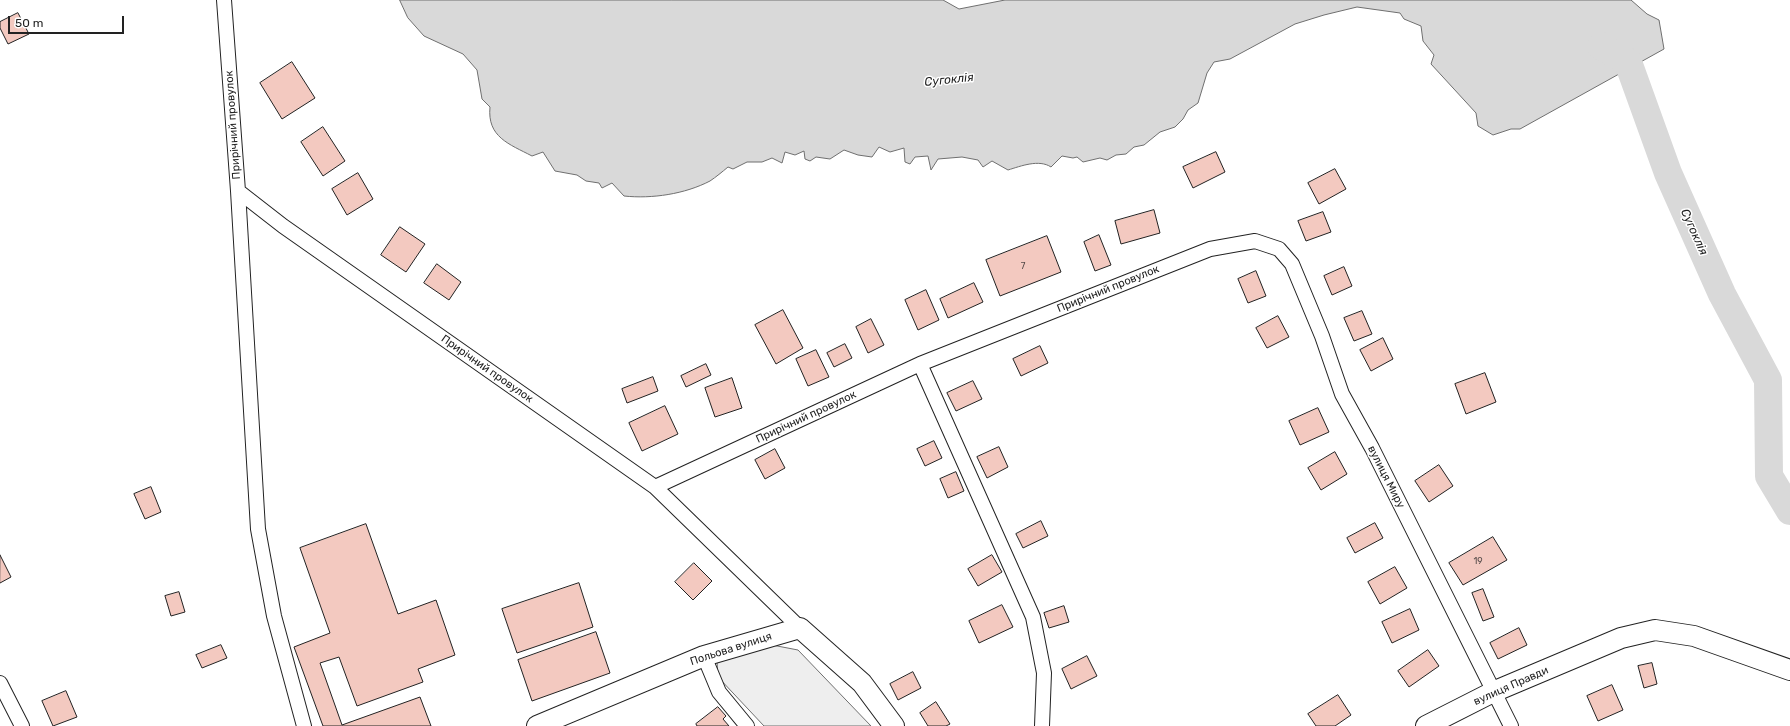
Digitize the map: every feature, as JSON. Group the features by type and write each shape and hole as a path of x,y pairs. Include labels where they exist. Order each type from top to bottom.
{"street":[{"name":"Прирічний провулок","path":"224,0 238,191 283,226 655,487 920,364 1210,249 1255,241"},
{"path":"238,191 258,529 274,616 304,726"},
{"name":"вулиця Миру","path":"1255,241 1279,249 1292,264 1322,336 1342,394 1372,448 1511,726"},
{"path":"920,364 1033,617 1044,674 1042,726"},
{"path":"655,487 800,628 862,683 894,726"},
{"name":"Польова вулиця","path":"537,726 704,656 800,628"},
{"name":"вулиця Правди","path":"1426,726 1493,692 1597,648 1621,638 1655,630 1694,636 1790,670"},
{"path":"704,656 719,692 747,726"},
{"path":"0,683 22,726"}],"shaded area":[{"path":"772,645 798,650 871,726 764,726 718,677 717,661"}],"water":[{"path":"400,0 943,0 959,9 1005,0 1631,0 1647,14 1659,20 1664,49 1520,129 1511,129 1493,135 1478,126 1476,113 1431,64 1434,55 1423,41 1421,26 1404,19 1400,13 1357,7 1295,24 1230,59 1214,62 1207,73 1198,103 1188,110 1183,119 1175,127 1160,132 1144,145 1134,147 1126,154 1116,155 1107,160 1100,158 1083,162 1077,157 1073,158 1062,156 1051,167 1036,163 1008,170 992,161 983,167 978,160 962,157 938,159 931,170 928,156 915,157 910,164 905,162 904,148 890,152 879,147 872,157 858,155 844,150 830,159 816,157 810,161 805,159 804,151 795,155 785,152 782,163 772,158 762,162 747,162 733,169 728,167 710,181 700,186 657,196 635,197 624,196 612,183 602,188 599,183 586,181 577,175 555,171 543,152 532,156 515,148 501,138 492,126 490,107 482,99 477,70 463,54 424,36 408,18"}],"building":[{"path":"18,13 29,34 8,44 0,28 0,22"},
{"path":"292,62 315,98 282,119 260,83"},
{"path":"323,127 345,161 323,176 301,142"},
{"path":"1216,152 1225,172 1193,188 1183,167"},
{"path":"1335,169 1346,189 1319,204 1308,183"},
{"path":"358,173 373,199 347,215 332,189"},
{"path":"1154,210 1160,233 1121,244 1115,221"},
{"path":"1323,212 1331,232 1306,241 1298,221"},
{"path":"400,227 425,244 406,272 381,255"},
{"path":"1099,235 1111,265 1095,271 1084,242"},
{"path":"1047,236 1061,272 1000,296 986,260"},
{"path":"437,264 461,282 449,300 424,283"},
{"path":"1344,267 1352,286 1332,295 1324,276"},
{"path":"1256,271 1266,296 1248,303 1238,279"},
{"path":"974,283 983,302 948,318 940,299"},
{"path":"926,290 939,320 918,330 905,300"},
{"path":"783,310 803,348 776,364 755,325"},
{"path":"1362,311 1372,334 1354,341 1344,318"},
{"path":"1278,316 1289,337 1267,348 1256,328"},
{"path":"871,319 884,345 868,353 856,327"},
{"path":"1383,338 1393,359 1371,371 1360,350"},
{"path":"845,344 852,358 834,367 827,353"},
{"path":"1040,346 1048,363 1021,376 1013,359"},
{"path":"816,350 829,377 808,386 796,359"},
{"path":"706,364 711,375 686,387 681,376"},
{"path":"1485,373 1496,402 1466,414 1455,384"},
{"path":"653,377 658,391 627,403 622,389"},
{"path":"732,378 742,408 715,417 705,388"},
{"path":"973,381 982,399 956,411 947,393"},
{"path":"665,406 678,434 642,451 629,423"},
{"path":"1318,408 1329,432 1300,445 1289,421"},
{"path":"934,441 942,458 925,466 917,449"},
{"path":"999,447 1008,467 987,478 977,457"},
{"path":"775,449 785,468 765,479 755,460"},
{"path":"1335,452 1347,474 1321,490 1308,468"},
{"path":"1439,465 1453,486 1429,502 1415,481"},
{"path":"956,472 964,491 948,498 940,479"},
{"path":"151,487 161,512 145,519 134,494"},
{"path":"1041,521 1048,536 1023,548 1016,534"},
{"path":"1375,523 1383,538 1355,553 1347,538"},
{"path":"366,524 398,614 436,600 455,655 418,669 423,682 357,706 339,657 320,663 342,725 420,697 431,726 323,726 294,647 330,633 300,548"},
{"path":"1493,537 1507,560 1463,585 1449,563"},
{"path":"0,555 11,577 0,583"},
{"path":"992,555 1002,572 978,586 968,569"},
{"path":"694,563 712,581 693,600 675,582"},
{"path":"1395,567 1407,588 1380,604 1368,582"},
{"path":"579,583 593,627 517,653 502,609"},
{"path":"1483,589 1494,617 1483,621 1472,593"},
{"path":"179,592 185,612 171,616 165,596"},
{"path":"1002,605 1013,627 979,643 969,621"},
{"path":"1064,606 1069,622 1049,628 1044,613"},
{"path":"1410,609 1419,630 1392,643 1382,622"},
{"path":"1519,628 1527,645 1498,659 1490,643"},
{"path":"596,632 610,673 532,701 518,660"},
{"path":"221,645 227,658 202,668 196,655"},
{"path":"1428,650 1439,666 1409,687 1398,671"},
{"path":"1087,656 1097,676 1071,689 1062,669"},
{"path":"1652,663 1657,684 1644,688 1638,666"},
{"path":"913,672 921,688 898,700 890,684"},
{"path":"1612,685 1623,710 1598,721 1587,696"},
{"path":"66,691 77,717 53,726 42,701"},
{"path":"1338,695 1351,715 1335,726 1316,726 1308,714"},
{"path":"936,702 950,724 946,726 928,726 920,713"},
{"path":"718,707 726,716 723,719 729,726 697,726 696,724"}],"waterway":[{"name":"Сугоклія","path":"1601,46 1628,62 1668,173 1722,294 1768,380 1769,476 1790,511"}]}
